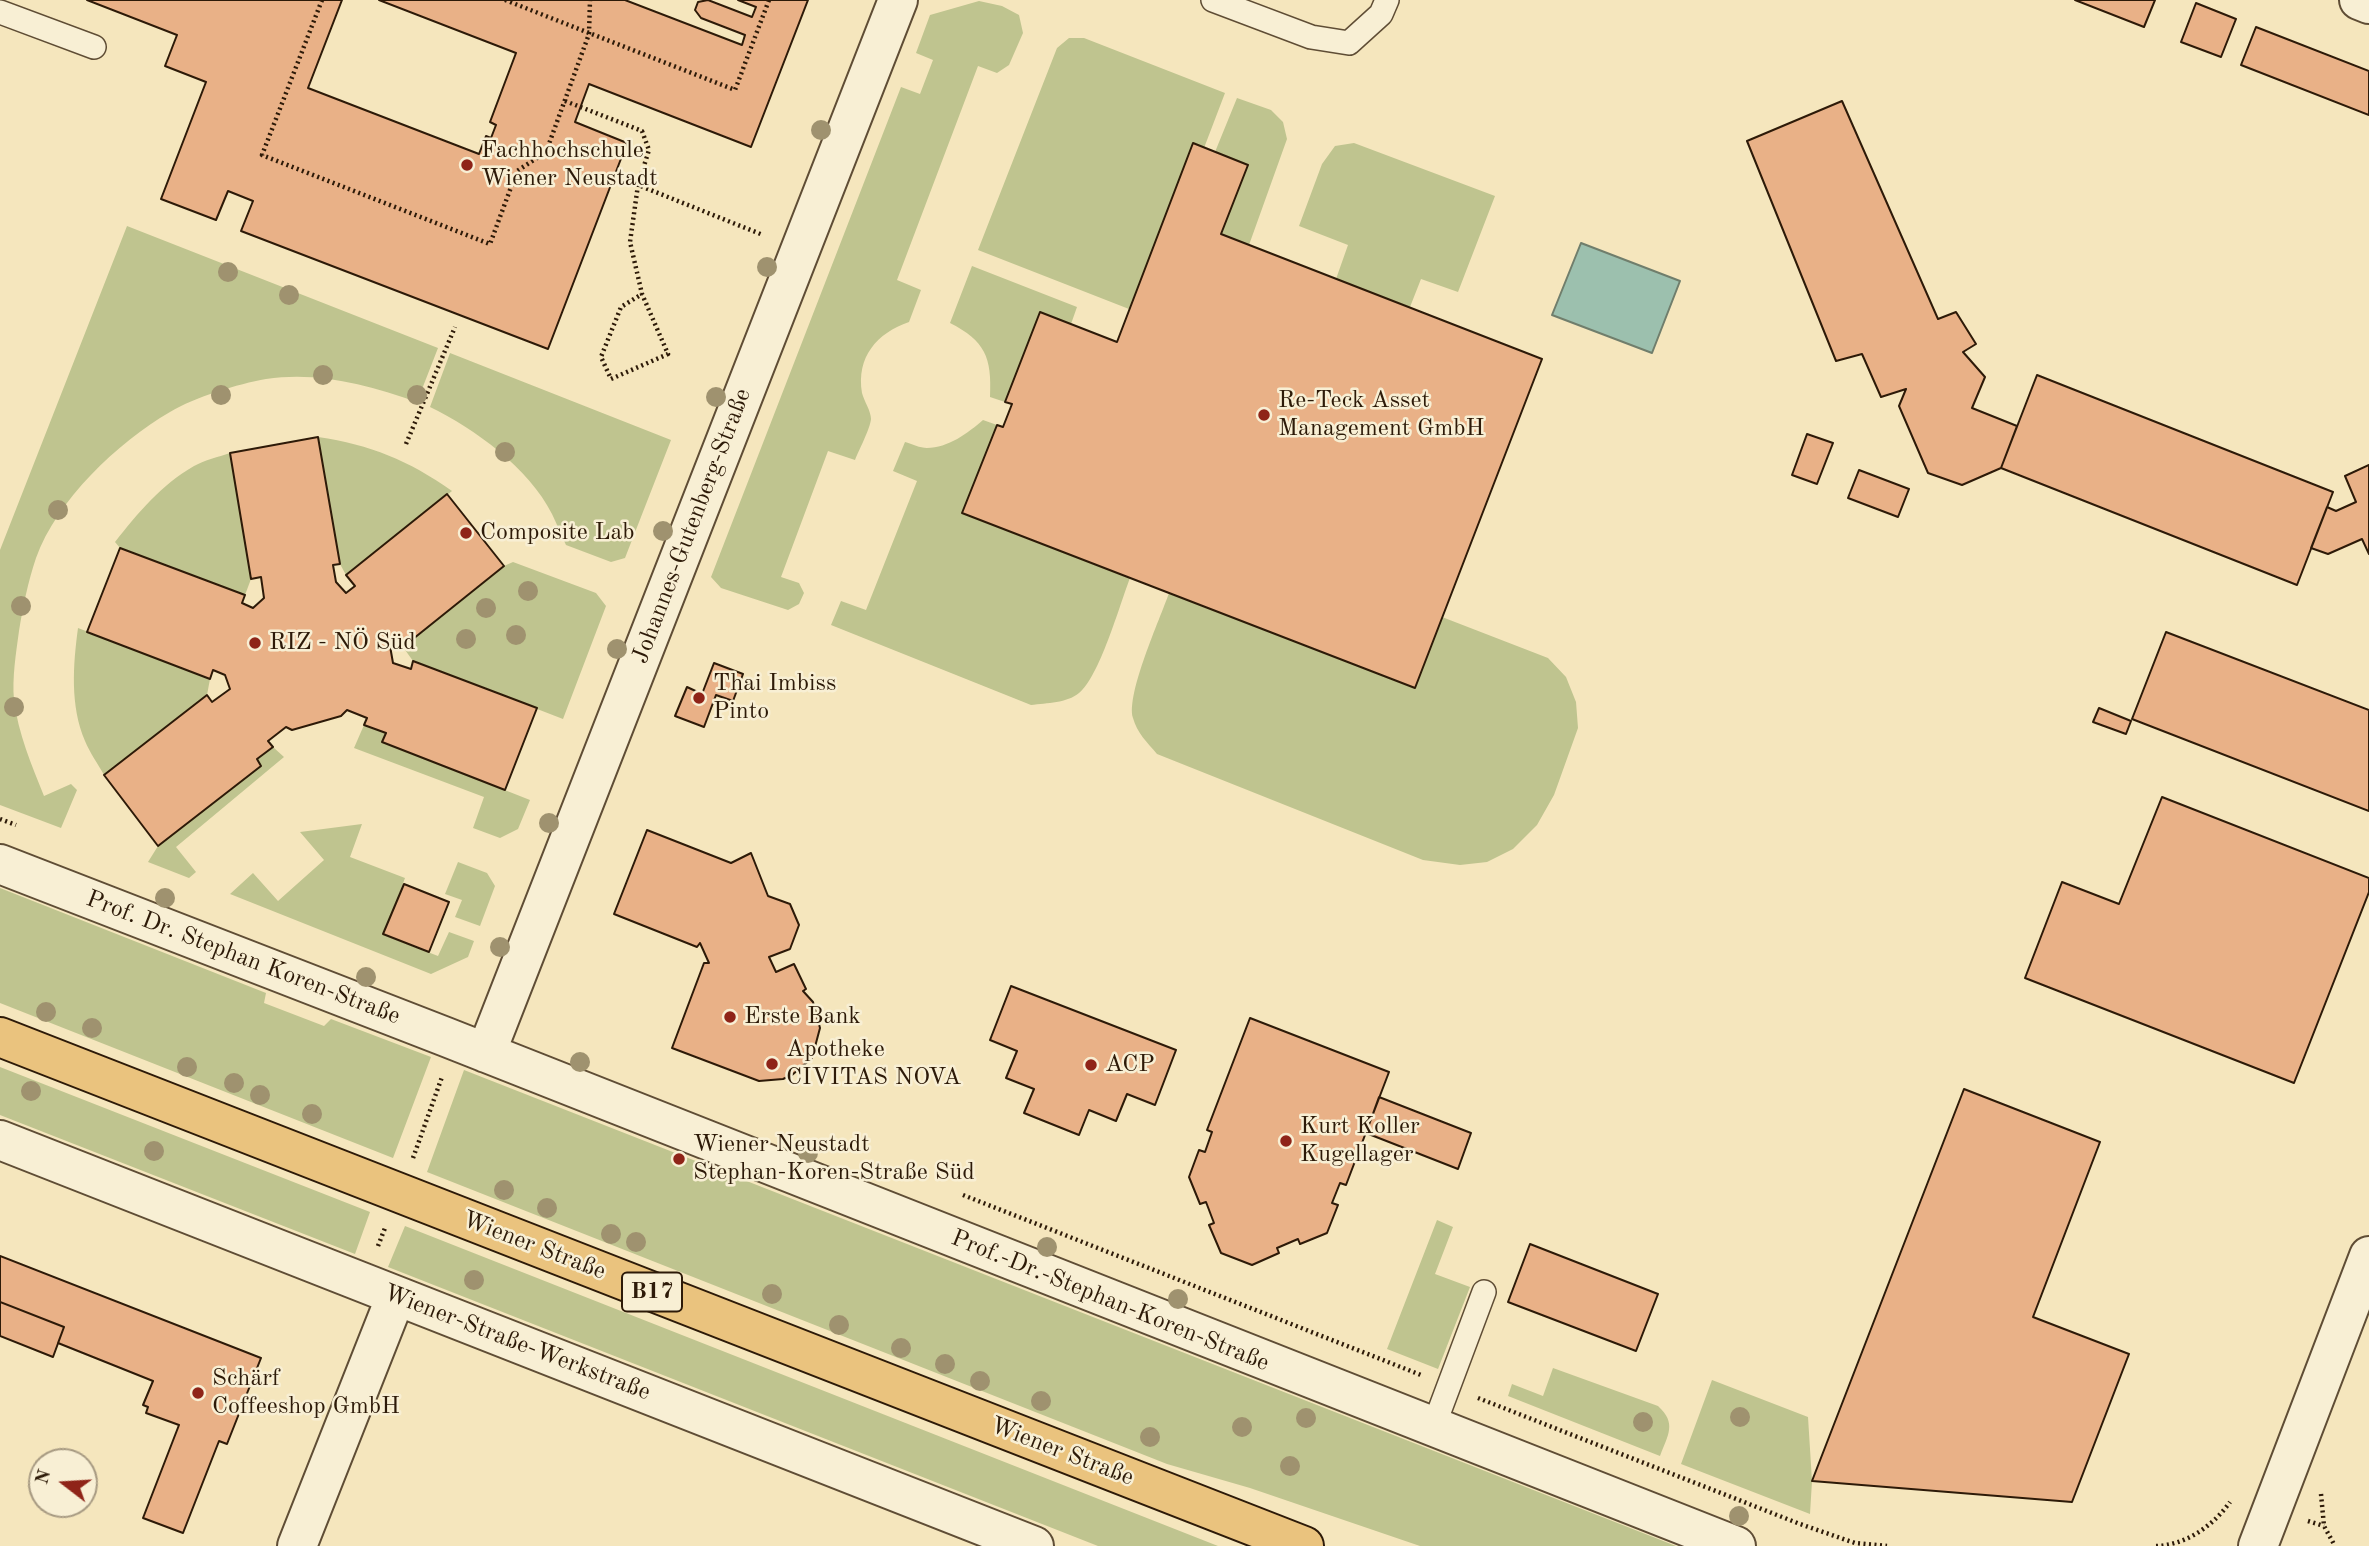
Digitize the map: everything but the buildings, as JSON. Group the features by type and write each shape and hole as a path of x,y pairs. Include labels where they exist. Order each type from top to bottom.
{"main road":[{"name":"Wiener Straße","path":"0,1037 1304,1546"}],"street":[{"name":"Johannes-Gutenberg-Straße","path":"486,1053 898,0"},
{"path":"2359,0 2369,4"},
{"name":"Prof. Dr. Stephan Koren-Straße","path":"0,864 486,1053"},
{"name":"Prof.-Dr.-Stephan-Koren-Straße","path":"486,1053 1735,1546"},
{"name":"Wiener-Straße-Werkstraße","path":"0,1140 1034,1546"},
{"path":"2258,1546 2360,1308 2369,1256"},
{"path":"297,1546 396,1296"}],"lane":[{"path":"1213,0 1311,37 1349,43 1381,14 1387,0"},
{"path":"0,12 94,47"},
{"path":"1433,1428 1484,1293"}],"path":[{"path":"322,0 262,155 490,244 517,171 546,152 589,34 590,0"},
{"path":"505,0 735,90 769,0"},
{"path":"565,101 642,131 649,150 638,185 630,242 642,294 668,354 611,379 601,357 621,307 642,294"},
{"path":"638,185 800,250"},
{"path":"406,444 455,327"},
{"path":"2156,1546 2170,1545 2209,1526 2233,1499"}],"green space":[{"path":"979,1 1002,6 1019,15 1023,33 1009,65 997,73 978,66 897,280 921,290 909,322 878,340 871,348 862,368 862,393 871,419 867,434 855,460 828,451 781,577 799,583 804,593 799,604 788,610 721,588 711,577 901,87 920,94 933,60 916,53 930,15"},
{"path":"1069,38 1084,38 1225,93 1204,148 1193,144 1129,309 978,250 1057,48"},
{"path":"1237,98 1271,110 1283,122 1287,139 1249,245 1221,234 1248,165 1215,152"},
{"path":"1354,143 1495,196 1458,292 1421,279 1410,307 1336,279 1348,245 1299,226 1322,164 1335,146"},
{"path":"127,226 438,348 417,402 361,385 305,377 255,381 192,401 170,412 130,440 74,494 58,515 36,558 21,622 14,683 19,725 44,796 71,784 77,790 61,828 0,805 0,550"},
{"path":"972,266 1077,307 1071,324 1040,312 1005,402 990,397 990,371 979,344 950,323"},
{"path":"450,353 671,440 625,558 611,562 566,545 552,514 530,481 482,438 430,407"},
{"path":"983,420 997,425 963,513 1130,578 1108,640 1087,685 1079,693 1063,701 1031,705 831,625 841,601 866,610 917,481 893,471 905,442 924,448 950,443"},
{"path":"318,437 355,444 388,455 452,491 346,575 340,564"},
{"path":"230,453 251,579 245,595 120,548 115,542 141,510 171,482 198,464"},
{"path":"513,562 596,593 606,606 563,719 413,661 403,647 504,566"},
{"path":"1169,593 1415,688 1442,617 1548,658 1566,677 1576,702 1578,728 1554,795 1537,825 1513,849 1487,862 1460,865 1423,860 1157,754 1137,728 1132,707 1139,675"},
{"path":"78,628 210,679 207,695 104,775 85,741 77,714 74,671"},
{"path":"364,725 386,733 383,742 530,800 518,829 500,838 473,828 484,797 354,748"},
{"path":"273,747 284,757 176,847 196,872 189,878 148,862 158,846 261,766 257,759"},
{"path":"362,824 350,857 405,878 384,935 438,956 449,932 474,941 468,957 431,974 230,894 253,873 278,901 324,860 300,832"},
{"path":"458,862 487,873 495,886 480,926 455,917 462,900 445,894"},
{"path":"0,888 266,993 264,1003 324,1026 331,1019 431,1057 393,1158 0,1003"},
{"path":"0,1067 370,1212 355,1254 0,1115"},
{"path":"464,1070 1676,1546 1420,1546 1250,1488 1167,1464 427,1172"},
{"path":"1437,1220 1453,1227 1435,1274 1470,1287 1438,1369 1387,1349"},
{"path":"405,1226 1218,1546 1098,1546 388,1267"},
{"path":"1553,1368 1658,1406 1669,1424 1660,1456 1508,1396 1512,1384 1543,1396"},
{"path":"1712,1380 1808,1417 1812,1481 1810,1514 1681,1464"}],"shaded area":[{"path":"1581,243 1680,281 1652,353 1552,315"}],"place":[{"name":"Fachhochschule Wiener Neustadt","path":"467,165"},
{"name":"Re-Teck Asset Management GmbH","path":"1264,415"},
{"name":"Composite Lab","path":"466,533"},
{"name":"RIZ - NÖ Süd","path":"255,643"},
{"name":"Thai Imbiss Pinto","path":"699,698"},
{"name":"Erste Bank","path":"730,1017"},
{"name":"Apotheke CIVITAS NOVA","path":"772,1064"},
{"name":"ACP","path":"1091,1065"},
{"name":"Kurt Koller Kugellager","path":"1286,1141"},
{"name":"Wiener Neustadt Stephan-Koren-Straße Süd","path":"679,1159"},
{"name":"Schärf Coffeeshop GmbH","path":"198,1393"}]}
